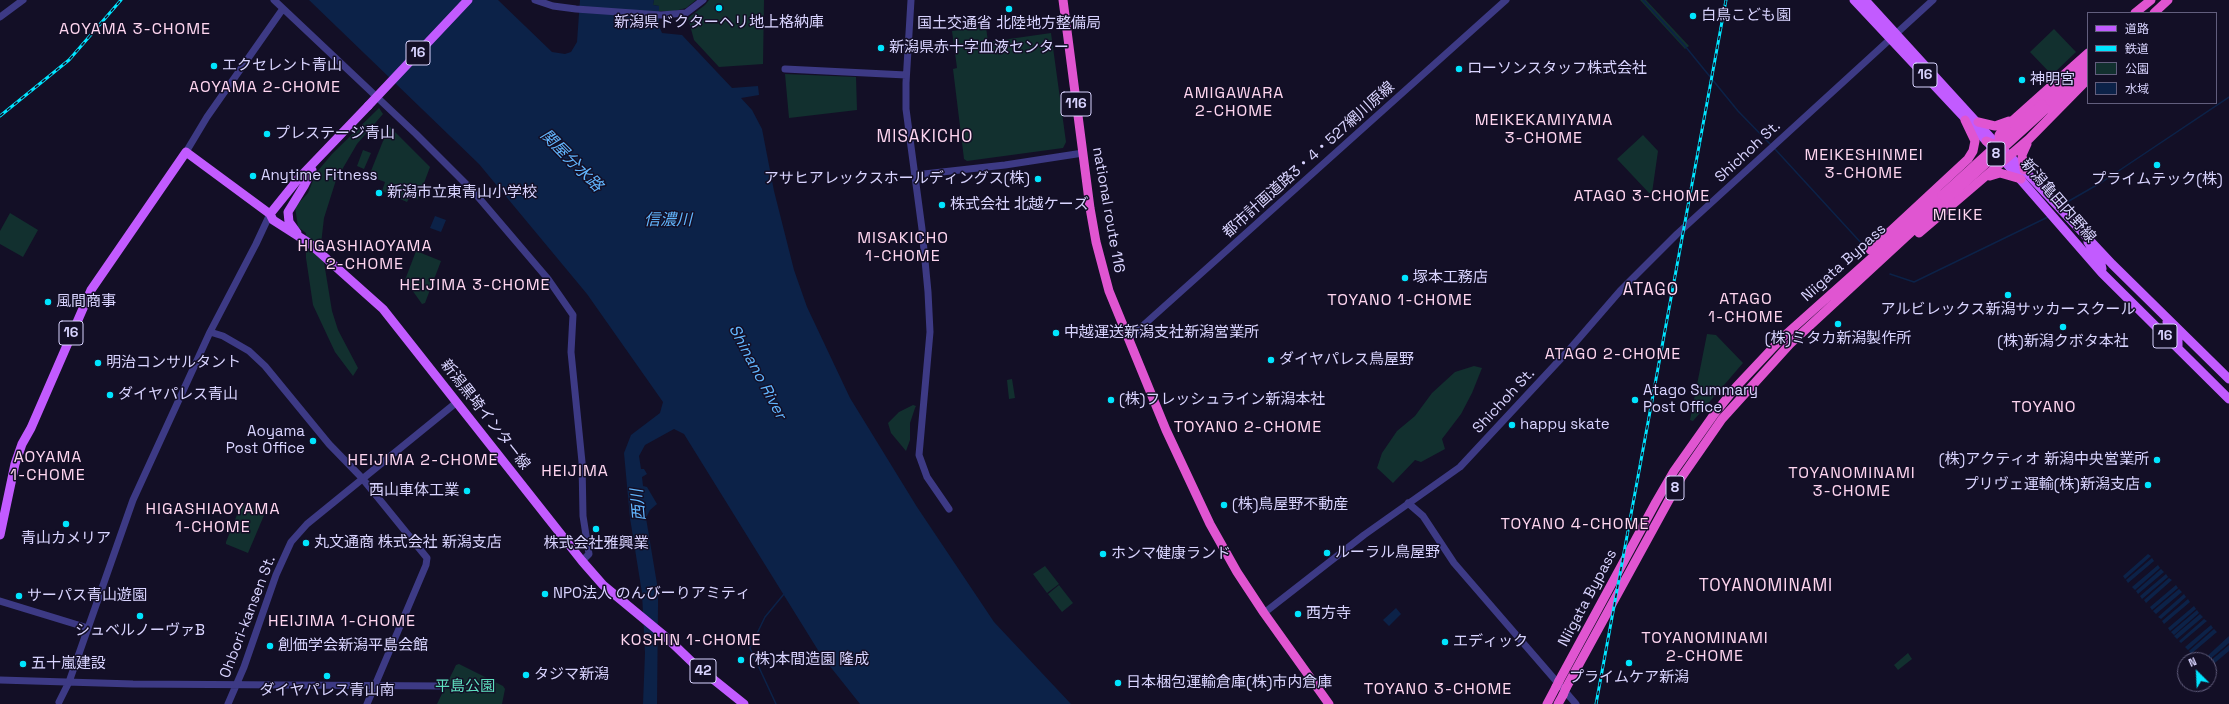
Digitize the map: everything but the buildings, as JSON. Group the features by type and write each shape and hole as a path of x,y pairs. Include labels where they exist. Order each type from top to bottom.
{"highway":[{"name":"national route 116","path":"1063,0 1096,242 1109,291 1166,430 1210,524 1234,567 1264,613 1329,704"},
{"path":"2136,12 2153,0"},
{"path":"2141,12 2153,0"},
{"path":"2155,12 2168,0"},
{"path":"1980,182 1993,166 1994,145 1999,135 2012,120 2087,54"},
{"name":"Niigata Bypass","path":"1547,704 1656,502 1695,441 1736,387 1783,337 1811,311 1944,197 2044,106 2087,62"},
{"name":"Niigata Bypass","path":"2044,106 2087,73"},
{"path":"1821,316 2008,159 2087,80"},
{"path":"1811,311 1846,272 1968,159 1974,146 1973,135 1966,120"},
{"path":"1978,122 1995,126 2012,120"},
{"path":"1957,170 1994,145 2010,148 2021,143 2046,122"},
{"path":"2024,170 2022,155 2023,148 2046,122"},
{"path":"1994,145 2008,159"},
{"path":"1980,182 2000,172 2021,179"},
{"name":"Niigata Bypass","path":"1558,704 1662,511 1702,446 1743,394 1944,197"}],"main road":[{"name":"16","path":"270,218 298,178 323,155 468,0"},
{"name":"16","path":"1854,0 1893,36 1978,122 1994,145"},
{"name":"16","path":"1865,0 1893,36 1966,120 1994,145"},
{"name":"16","path":"0,535 15,464 22,444 31,428 91,290 185,153"},
{"name":"新潟黒埼インター線","path":"185,153 270,218 309,243 383,309 582,561 608,591 663,636 693,664 744,704"},
{"name":"16","path":"270,218 312,170 323,155"},
{"name":"新潟亀田内野線","path":"2008,159 2024,170 2112,264 2229,379"},
{"name":"新潟亀田内野線","path":"2008,159 2021,179 2102,273 2229,399"},
{"path":"300,238 291,226 287,216 312,170"},
{"path":"2084,233 2090,247 2101,264 2102,273"},
{"path":"2112,264 2112,273 2125,296"},
{"path":"2164,315 2179,342 2178,348"},
{"path":"2189,339 2190,348 2200,370"}],"street":[{"path":"0,17 23,0"},
{"path":"274,0 282,10 416,134 473,191 548,279 573,315 571,352 582,462 583,516 589,554 582,561"},
{"path":"535,0 553,6 564,3 576,9 661,15 686,13 703,0"},
{"path":"911,0 906,75 906,109 928,292 930,332 919,455 927,477 949,509"},
{"name":"都市計画道路3・4・527網川原線","path":"1128,339 1506,0"},
{"name":"Shichoh St.","path":"1264,613 1408,504 1460,467 1568,351 1620,291 1676,234 1933,0"},
{"path":"185,153 212,111 282,10"},
{"path":"785,69 906,75"},
{"path":"915,175 1005,165 1083,153"},
{"path":"59,702 69,682 133,500 210,332 270,218"},
{"path":"210,332 223,336 249,350 265,366 329,444 362,478 427,558 426,565 367,704"},
{"name":"Ohbori-kansen St.","path":"228,704 237,684 276,575 291,542 307,524 457,402"},
{"path":"1408,504 1423,516 1454,563 1576,704"},
{"path":"0,601 88,628"},
{"path":"0,680 443,686"}],"green space":[{"path":"654,0 696,0 686,8 675,11 659,11 659,6 653,5"},
{"path":"709,0 764,0 763,64 719,67 694,40 688,18"},
{"path":"1640,0 1646,0 1689,46 1685,49"},
{"path":"986,27 988,42 1051,33 1066,142 1063,148 967,161 964,159 953,69 957,68 952,31"},
{"path":"2054,29 2076,52 2052,75 2030,52"},
{"path":"785,74 856,77 857,110 789,118"},
{"path":"379,108 383,114 357,144 336,180 324,218 321,244 332,311 338,330 358,368 353,376 335,352 313,305 306,258 306,233 298,227 295,207 308,193 316,173 332,154"},
{"path":"389,126 430,167 418,199 410,196 407,202 382,191 385,182 369,176"},
{"path":"1643,135 1658,151 1652,193 1649,193 1617,159"},
{"path":"363,150 371,153 364,169 357,166"},
{"path":"10,213 38,230 23,257 0,244 0,231"},
{"path":"416,251 441,261 425,303 422,304 405,280"},
{"path":"1707,334 1716,335 1743,363 1693,421 1690,420"},
{"path":"1474,366 1482,368 1472,393 1461,414 1442,439 1445,449 1421,462 1415,460 1393,483 1377,468 1382,453 1397,431 1415,416 1432,393 1455,372"},
{"path":"1012,379 1015,398 1009,399 1007,380"},
{"path":"913,405 916,406 910,423 910,440 906,451 891,433 888,423 899,412"},
{"path":"244,504 264,511 265,513 248,553 226,544 241,505"},
{"path":"1045,566 1059,584 1047,593 1033,574"},
{"path":"1059,585 1073,603 1062,612 1048,594"},
{"path":"1908,653 1912,659 1898,670 1894,665"},
{"name":"平島公園","path":"459,664 503,686 505,689 502,704 437,704 456,665"}],"water":[{"name":"信濃川","path":"309,0 498,0 552,52 565,54 571,52 577,42 580,0 654,0 653,5 659,6 659,26 662,33 682,35 732,88 758,86 759,95 741,98 752,110 762,129 774,191 794,270 807,307 850,398 917,507 994,622 1071,704 860,704 821,655 684,434 674,429 645,445 639,456 641,469 644,469 647,474 642,477 643,486 647,487 657,504 650,510 646,518 658,590 657,704 643,704 645,653 642,593 630,518 624,453 631,435 660,413 663,402 587,294 479,164"},
{"path":"435,216 446,220 441,232 430,228"},
{"path":"2148,554 2151,556 2125,579 2123,576"},
{"path":"2152,558 2154,561 2128,583 2126,580"},
{"path":"2158,565 2160,568 2135,590 2132,587"},
{"path":"2161,569 2164,572 2138,594 2136,591"},
{"path":"2166,574 2168,577 2142,599 2140,596"},
{"path":"2169,578 2172,580 2146,603 2144,600"},
{"path":"2176,585 2178,588 2152,610 2150,607"},
{"path":"2179,589 2182,592 2156,614 2153,611"},
{"path":"2184,594 2186,597 2161,619 2158,617"},
{"path":"2188,599 2190,602 2164,624 2162,621"},
{"path":"2194,606 2196,609 2170,631 2168,628"},
{"path":"1396,608 1401,614 1389,626 1383,620"},
{"path":"2197,610 2199,613 2174,635 2171,632"},
{"path":"2200,614 2203,617 2177,639 2174,636"},
{"path":"2204,619 2207,621 2181,643 2179,641"},
{"path":"2211,625 2213,628 2188,650 2185,647"},
{"path":"2214,629 2217,632 2193,652 2189,651"},
{"path":"2229,636 2229,643 2217,653 2212,652"},
{"path":"2229,645 2229,651 2217,661 2217,655"}],"waterway":[{"path":"1643,0 1685,46 1738,111 1771,145"},
{"path":"2062,205 2102,182 2229,97"},
{"path":"1774,148 1863,245"},
{"path":"1890,274 1914,282 2048,217"},
{"path":"776,704 750,648 765,617 784,594"}],"railway":[{"path":"0,116 69,60 121,0"},
{"path":"1596,704 1726,0"}],"place":[{"name":"新潟県ドクターヘリ地上格納庫","path":"719,8"},
{"name":"国土交通省 北陸地方整備局","path":"1009,9"},
{"name":"白鳥こども園","path":"1693,16"},
{"name":"新潟県赤十字血液センター","path":"881,48"},
{"name":"エクセレント青山","path":"214,66"},
{"name":"ローソンスタッフ株式会社","path":"1459,69"},
{"name":"神明宮","path":"2022,80"},
{"name":"プレステージ青山","path":"267,134"},
{"name":"プライムテック(株)","path":"2157,165"},
{"name":"Anytime Fitness","path":"253,176"},
{"name":"アサヒアレックスホールディングス(株)","path":"1038,179"},
{"name":"新潟市立東青山小学校","path":"379,193"},
{"name":"株式会社 北越ケーズ","path":"942,205"},
{"name":"塚本工務店","path":"1405,278"},
{"name":"アルビレックス新潟サッカースクール","path":"2008,295"},
{"name":"風間商事","path":"48,302"},
{"name":"(株)ミタカ新潟製作所","path":"1838,324"},
{"name":"(株)新潟クボタ本社","path":"2063,327"},
{"name":"中越運送新潟支社新潟営業所","path":"1056,333"},
{"name":"ダイヤパレス鳥屋野","path":"1271,360"},
{"name":"明治コンサルタント","path":"98,363"},
{"name":"ダイヤパレス青山","path":"110,395"},
{"name":"(株)フレッシュライン新潟本社","path":"1111,400"},
{"name":"Atago Summary Post Office","path":"1635,400"},
{"name":"happy skate","path":"1512,425"},
{"name":"Aoyama Post Office","path":"313,441"},
{"name":"(株)アクティオ 新潟中央営業所","path":"2157,460"},
{"name":"プリヴェ運輸(株)新潟支店","path":"2148,485"},
{"name":"西山車体工業","path":"467,491"},
{"name":"(株)鳥屋野不動産","path":"1224,505"},
{"name":"青山カメリア","path":"66,524"},
{"name":"株式会社雅興業","path":"596,529"},
{"name":"丸文通商 株式会社 新潟支店","path":"306,543"},
{"name":"ルーラル鳥屋野","path":"1327,553"},
{"name":"ホンマ健康ランド","path":"1103,554"},
{"name":"NPO法人 のんびーりアミティ","path":"545,594"},
{"name":"サーパス青山遊園","path":"19,596"},
{"name":"西方寺","path":"1298,614"},
{"name":"シュベルノーヴァB","path":"140,616"},
{"name":"エディック","path":"1445,642"},
{"name":"創価学会新潟平島会館","path":"270,646"},
{"name":"(株)本間造園 隆成","path":"741,660"},
{"name":"プライムケア新潟","path":"1629,663"},
{"name":"五十嵐建設","path":"23,664"},
{"name":"タジマ新潟","path":"526,675"},
{"name":"ダイヤパレス青山南","path":"327,676"},
{"name":"日本梱包運輸倉庫(株)市内倉庫","path":"1118,683"}],"district":[{"name":"AOYAMA 3-CHOME","path":"135,30"},
{"name":"AOYAMA 2-CHOME","path":"265,88"},
{"name":"AMIGAWARA 2-CHOME","path":"1234,103"},
{"name":"MEIKEKAMIYAMA 3-CHOME","path":"1544,130"},
{"name":"MISAKICHO","path":"925,137"},
{"name":"MEIKESHINMEI 3-CHOME","path":"1864,165"},
{"name":"ATAGO 3-CHOME","path":"1642,197"},
{"name":"MEIKE","path":"1958,216"},
{"name":"MISAKICHO 1-CHOME","path":"903,248"},
{"name":"HIGASHIAOYAMA 2-CHOME","path":"365,256"},
{"name":"HEIJIMA 3-CHOME","path":"475,286"},
{"name":"ATAGO","path":"1651,290"},
{"name":"TOYANO 1-CHOME","path":"1400,301"},
{"name":"ATAGO 1-CHOME","path":"1746,309"},
{"name":"ATAGO 2-CHOME","path":"1613,355"},
{"name":"TOYANO","path":"2044,408"},
{"name":"TOYANO 2-CHOME","path":"1248,428"},
{"name":"HEIJIMA 2-CHOME","path":"423,461"},
{"name":"AOYAMA 1-CHOME","path":"48,467"},
{"name":"HEIJIMA","path":"575,472"},
{"name":"TOYANOMINAMI 3-CHOME","path":"1852,483"},
{"name":"HIGASHIAOYAMA 1-CHOME","path":"213,519"},
{"name":"TOYANO 4-CHOME","path":"1575,525"},
{"name":"TOYANOMINAMI","path":"1766,586"},
{"name":"HEIJIMA 1-CHOME","path":"342,622"},
{"name":"KOSHIN 1-CHOME","path":"691,641"},
{"name":"TOYANOMINAMI 2-CHOME","path":"1705,648"},
{"name":"TOYANO 3-CHOME","path":"1438,690"}],"water label":[{"name":"関屋分水路","path":"571,161"},
{"name":"Shinano River","path":"757,372"},
{"name":"西川","path":"639,505"}]}
